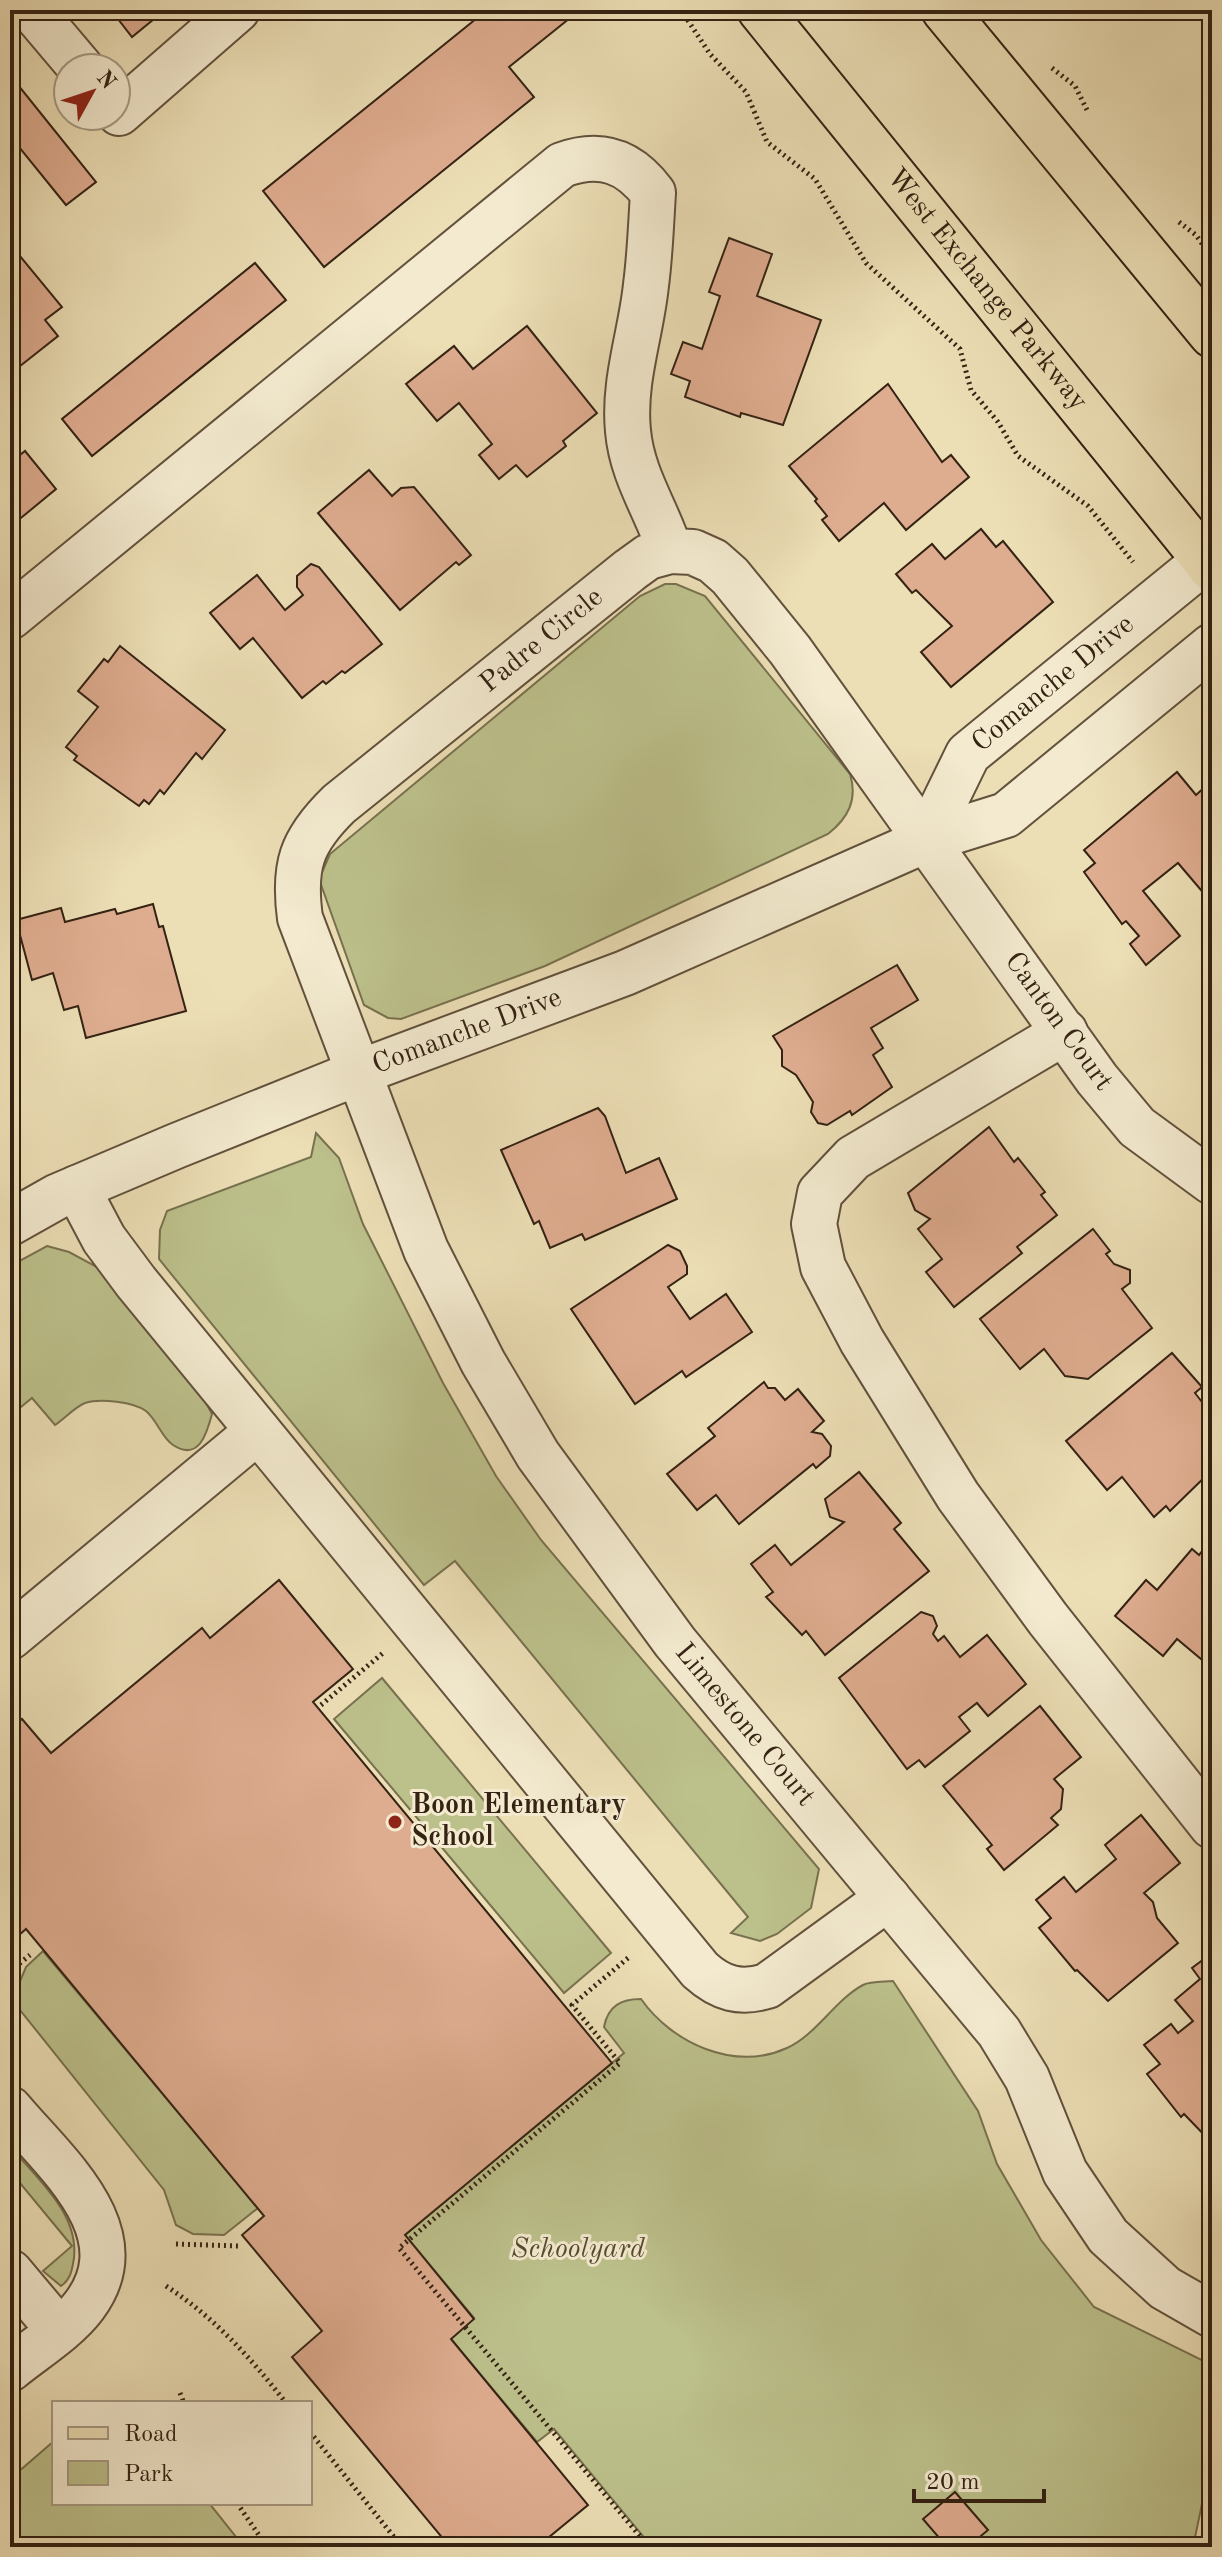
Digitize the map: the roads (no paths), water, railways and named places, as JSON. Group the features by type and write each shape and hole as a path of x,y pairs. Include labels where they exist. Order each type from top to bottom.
{"main road":[{"name":"West Exchange Parkway","path":"760,10 1210,562"},
{"path":"944,10 1212,335"}],"street":[{"path":"32,10 67,52"},
{"path":"132,102 237,10"},
{"path":"10,617 562,165 582,158 603,157 623,164 640,176 653,193 646,286 627,392 628,433 639,484 662,525 670,551 693,552 713,561 730,576 790,650 926,840"},
{"name":"Padre Circle","path":"360,1072 300,918 296,886 298,870 301,855 316,827 339,804 630,570 648,557 670,551"},
{"name":"Comanche Drive","path":"926,840 968,754 1161,595 1210,562"},
{"name":"Comanche Drive","path":"10,1223 77,1188 360,1072 625,973 926,840 1006,815 1212,646"},
{"name":"Canton Court","path":"926,840 1097,1079 1137,1127 1212,1182"},
{"path":"1065,1032 853,1158 820,1193 814,1224 823,1267 862,1341 958,1496 1048,1619 1212,1826"},
{"name":"Limestone Court","path":"360,1072 426,1250 483,1362 538,1455 675,1642 999,2032 1027,2078 1065,2172 1108,2236 1165,2288 1212,2315"},
{"path":"77,1188 104,1239 700,1970 714,1982 740,1991 767,1986 888,1898"},
{"path":"10,1637 258,1431"},
{"path":"10,2109 88,2203 101,2229 104,2257 98,2285 83,2309 10,2369"},
{"path":"10,2272 58,2329"}],"place":[{"name":"Boon Elementary School","path":"395,1822"}],"park label":[{"name":"Schoolyard","path":"578,2250"}]}
